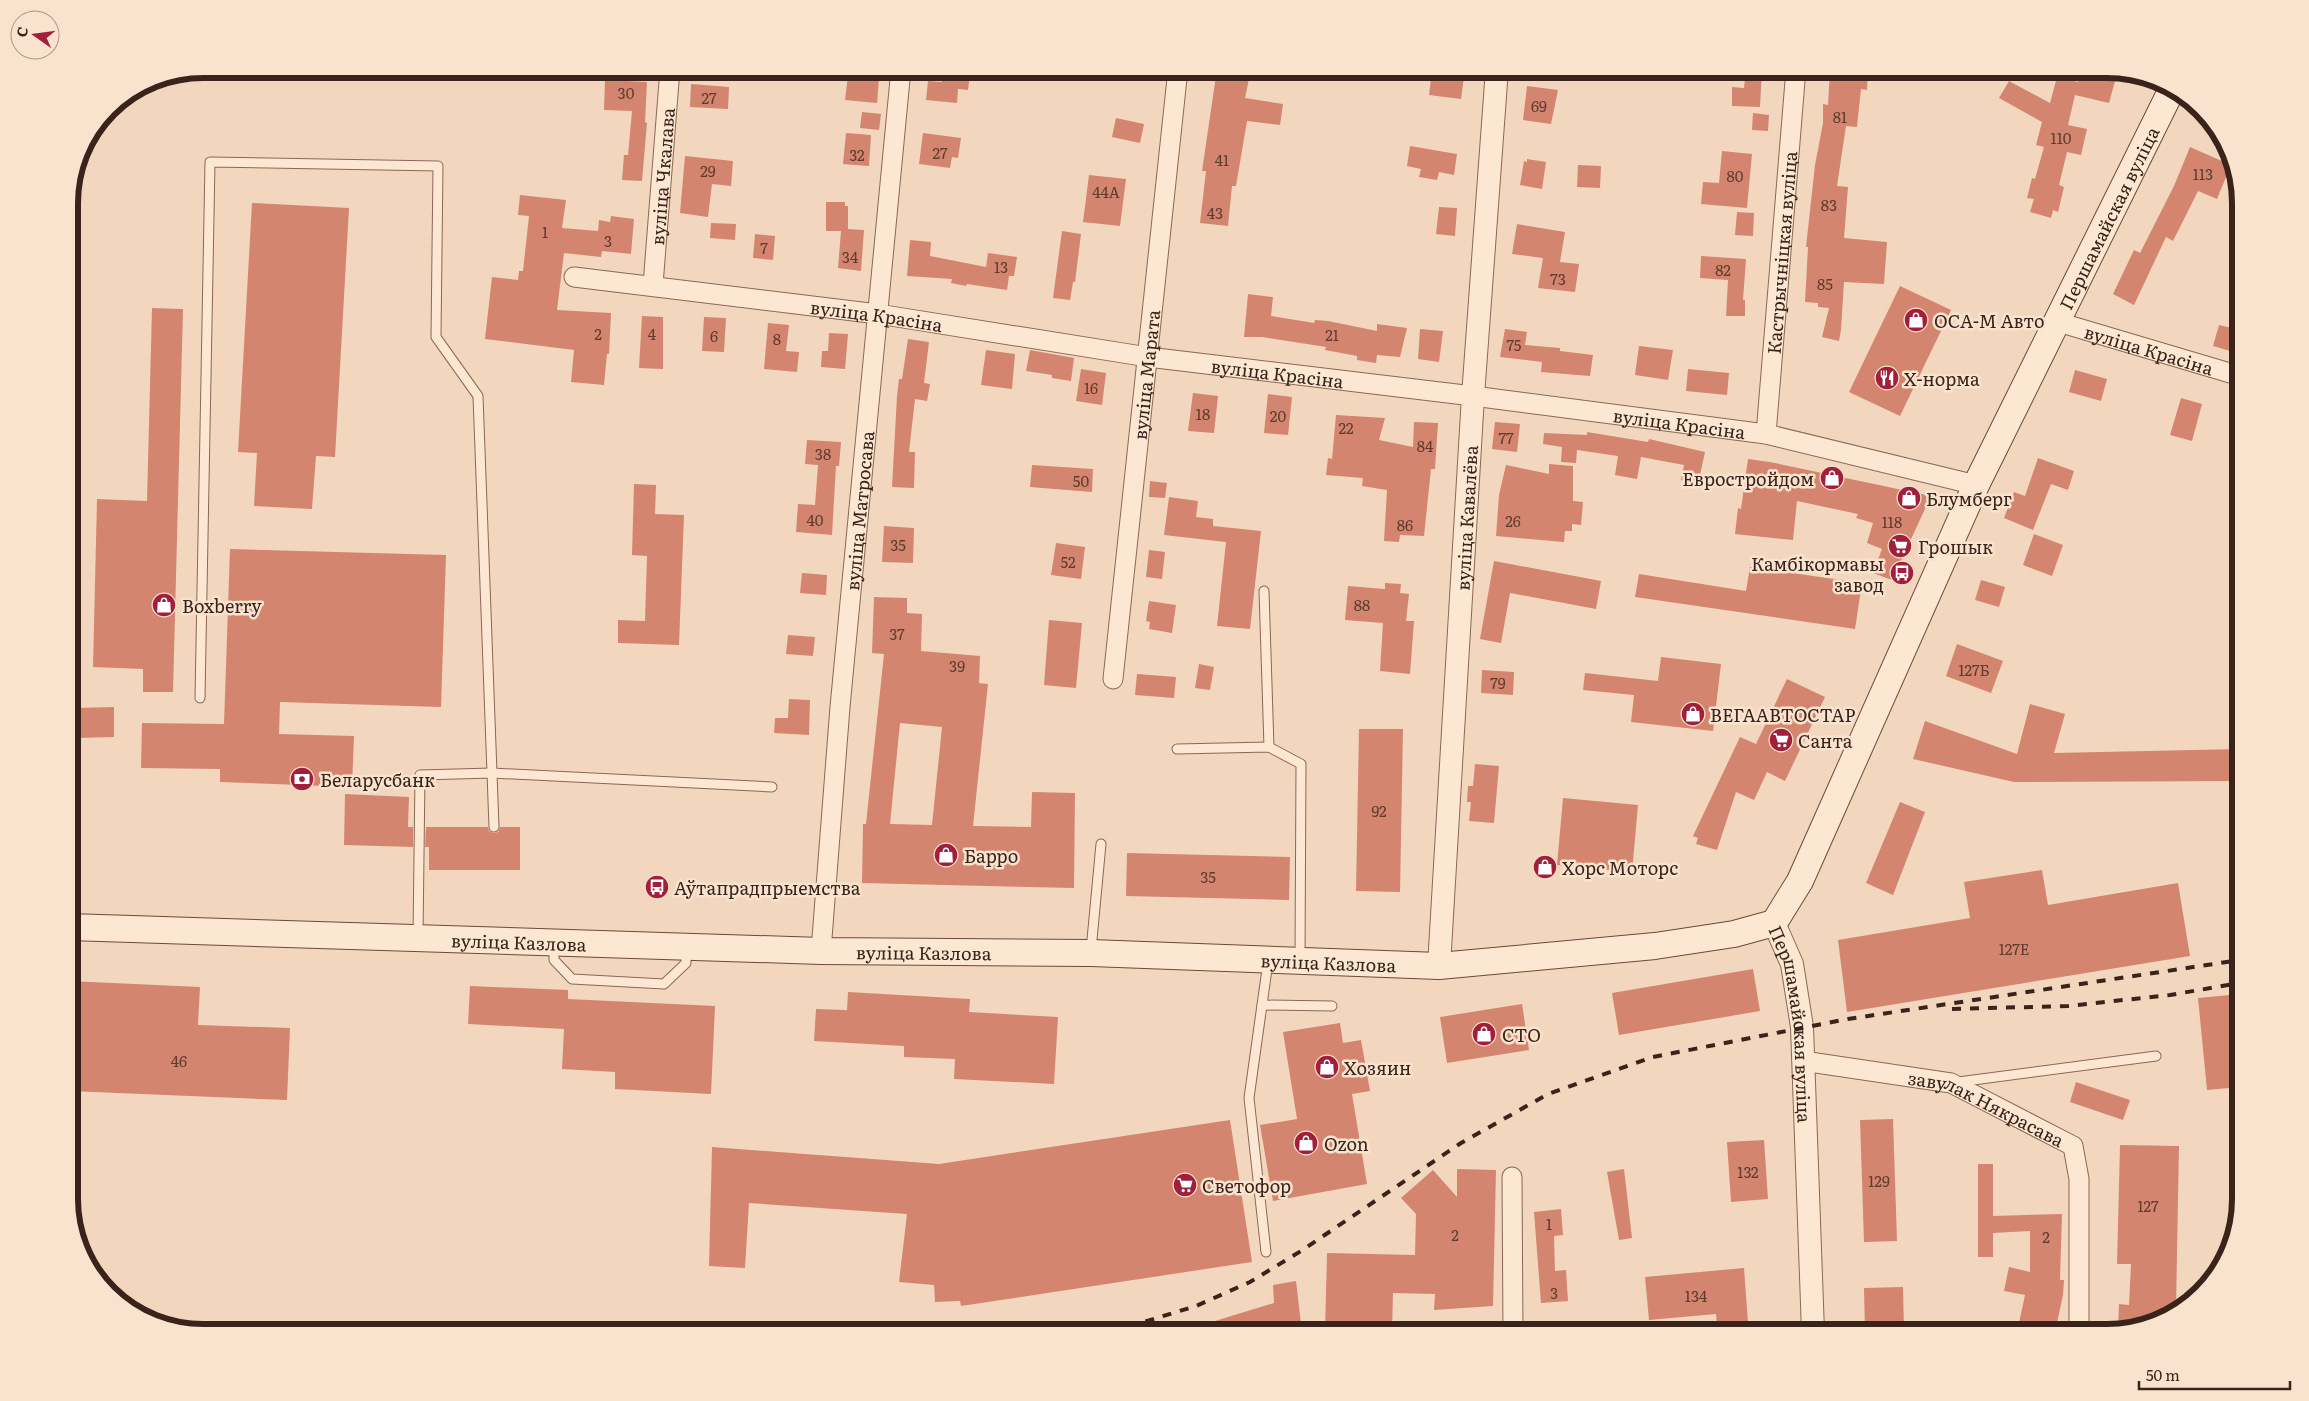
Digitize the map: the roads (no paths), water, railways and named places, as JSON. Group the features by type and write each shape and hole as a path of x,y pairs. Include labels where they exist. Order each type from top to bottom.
{"main road":[{"name":"Першамайская вуліца","path":"1774,923 1800,880 1976,485 2169,94"},
{"name":"вуліца Казлова","path":"78,927 554,943 686,945 821,951 1091,953 1439,966 1655,946 1734,934 1774,923"}],"street":[{"name":"вуліца Чкалава","path":"653,285 669,78"},
{"name":"вуліца Матросава","path":"821,951 841,697 901,78"},
{"name":"вуліца Марата","path":"1113,679 1177,78"},
{"name":"вуліца Кавалёва","path":"1439,966 1473,396 1496,78"},
{"name":"Кастрычніцкая вуліца","path":"1766,434 1795,78"},
{"name":"вуліца Красіна","path":"574,277 653,285 878,314 1148,357 1766,434 1976,485"},
{"name":"вуліца Красіна","path":"2058,322 2231,373"},
{"name":"Першамайская вуліца","path":"1774,923 1792,964 1802,1027 1813,1324"},
{"name":"завулак Някрасава","path":"1803,1061 1951,1083 2073,1146 2079,1179 2079,1324"},
{"path":"1512,1177 1513,1324"}],"lane":[{"path":"200,698 210,162 438,166 436,338 478,396 494,827"},
{"path":"1264,591 1269,747"},
{"path":"1176,749 1269,747 1302,764 1300,961"},
{"path":"418,938 420,774 492,773 772,787"},
{"path":"1091,953 1101,844"},
{"path":"554,943 554,960 572,979 664,984 686,963 686,945"},
{"path":"1266,1252 1249,1098 1268,960"},
{"path":"1262,1004 1332,1006"},
{"path":"1951,1083 2156,1056"}],"railway":[{"path":"1137,1324 1196,1306 1250,1282 1301,1251 1461,1143 1548,1094 1653,1057 1848,1019 2232,961"},
{"path":"1952,1009 2068,1006 2170,995 2232,984"}],"place":[{"name":"ОСА-М Авто","path":"1916,320"},
{"name":"Х-норма","path":"1887,378"},
{"name":"Евростройдом","path":"1832,478"},
{"name":"Блумберг","path":"1909,498"},
{"name":"Грошык","path":"1900,546"},
{"name":"Камбікормавы завод","path":"1902,573"},
{"name":"Boxberry","path":"164,605"},
{"name":"ВЕГААВТОСТАР","path":"1693,714"},
{"name":"Санта","path":"1781,740"},
{"name":"Беларусбанк","path":"302,779"},
{"name":"Барро","path":"946,855"},
{"name":"Хорс Моторс","path":"1545,867"},
{"name":"Аўтапрадпрыемства","path":"657,887"},
{"name":"СТО","path":"1484,1034"},
{"name":"Хозяин","path":"1327,1067"},
{"name":"Ozon","path":"1306,1143"},
{"name":"Светофор","path":"1185,1185"}]}
